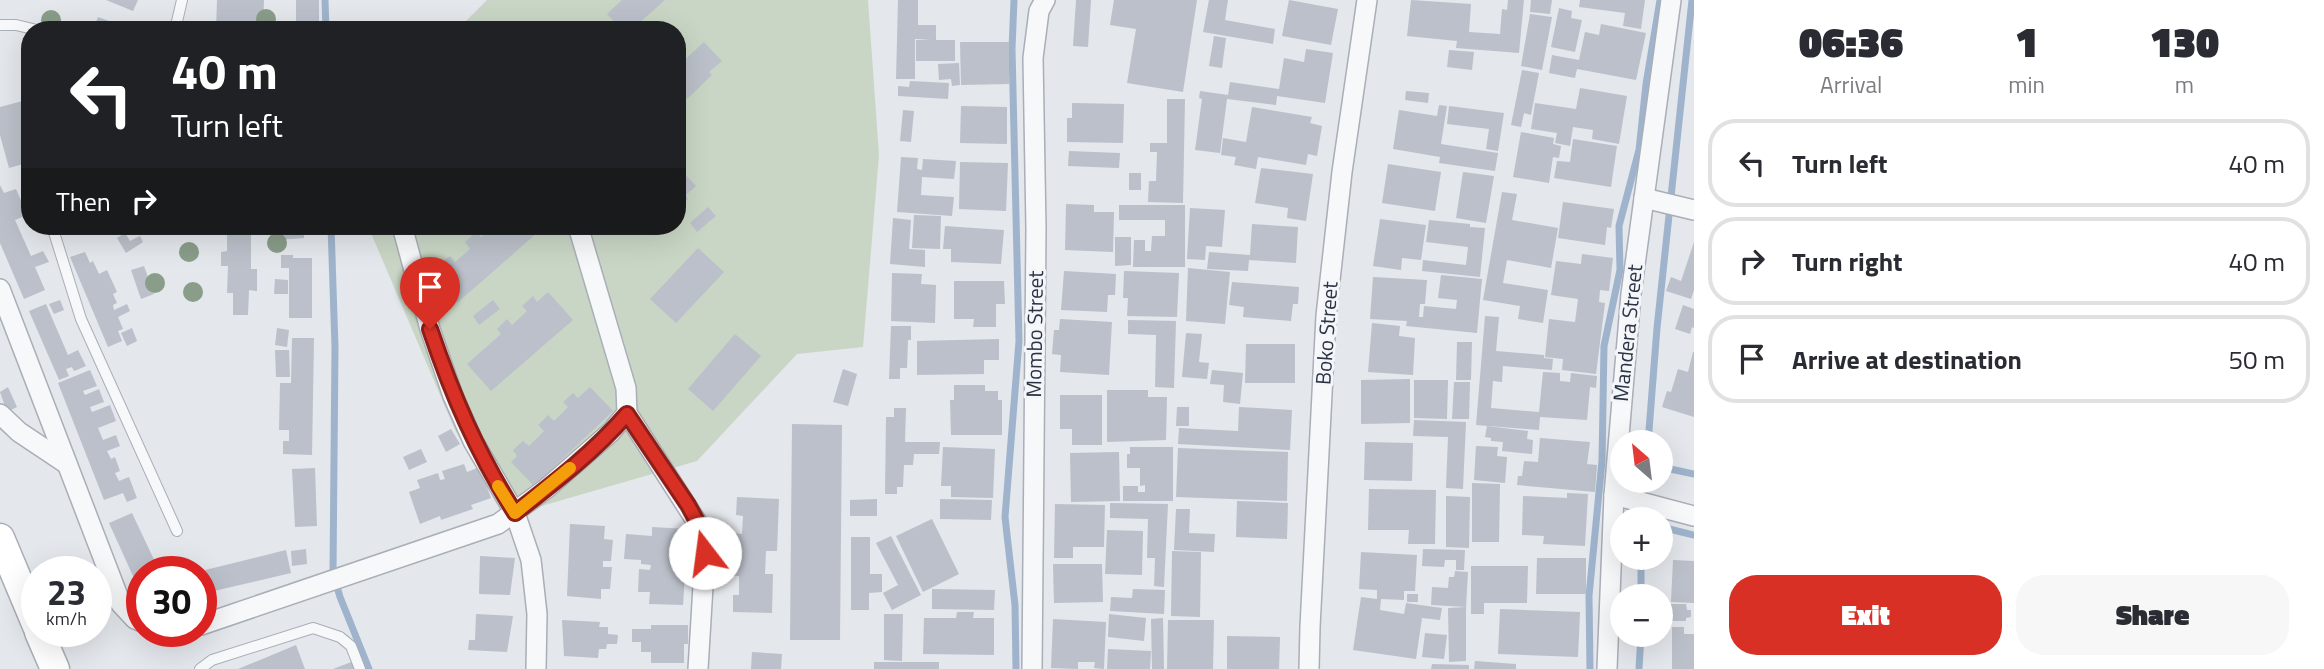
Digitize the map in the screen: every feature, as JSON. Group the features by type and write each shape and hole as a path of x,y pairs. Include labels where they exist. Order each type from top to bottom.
{"street":[{"name":"Mombo Street","path":"1032,669 1036,229 1033,58 1039,11 1045,0"},
{"name":"Boko Street","path":"1309,669 1326,316 1342,172 1367,0"},
{"name":"Mandera Street","path":"1607,669 1614,495 1631,294 1671,0"},
{"path":"1644,198 1694,210"},
{"path":"404,235 430,329 453,396 473,441 515,513 531,560 535,586 536,669"},
{"path":"581,235 626,388 627,414 700,527 705,553 698,669"},
{"path":"0,289 121,604 126,609"},
{"path":"0,414 19,432 67,464"},
{"path":"217,620 498,524 547,488 611,432 627,414"},
{"path":"1614,495 1694,516"},
{"path":"0,538 21,588"},
{"path":"45,647 55,669"}],"lane":[{"path":"177,21 182,0"},
{"path":"0,25 21,25"},
{"path":"55,235 81,319 177,531"},
{"path":"200,669 212,660 313,628 340,637 351,646 360,669"}],"green space":[{"path":"487,0 868,0 879,155 863,347 797,354 697,461 507,516 455,430 372,235 686,235 686,21 466,21"}],"building":[{"path":"106,0 138,0 133,11"},
{"path":"217,0 264,0 263,21 216,21"},
{"path":"296,0 319,0 319,21 296,21"},
{"path":"622,0 665,0 641,21 614,21 607,14"},
{"path":"898,0 918,0 918,25 936,25 936,40 955,40 955,61 916,61 916,40 931,39 915,39 915,79 896,79"},
{"path":"1076,0 1091,0 1088,47 1073,46"},
{"path":"1114,0 1197,0 1183,92 1127,83 1136,29 1110,25"},
{"path":"1209,0 1228,0 1225,20 1275,29 1273,44 1203,32"},
{"path":"1289,0 1338,9 1331,45 1282,36"},
{"path":"1411,0 1471,4 1469,32 1500,34 1502,9 1507,10 1508,0 1524,0 1519,53 1456,48 1457,41 1407,36"},
{"path":"1531,0 1552,0 1550,14 1530,12"},
{"path":"1580,0 1645,0 1641,29 1623,26 1625,13 1579,7"},
{"path":"1559,8 1572,11 1571,18 1582,20 1575,52 1551,47"},
{"path":"1530,14 1552,17 1542,70 1521,66"},
{"path":"1601,24 1646,33 1636,80 1577,69 1575,78 1549,73 1552,55 1579,60 1585,32 1599,35"},
{"path":"1214,36 1226,38 1222,68 1209,66"},
{"path":"704,42 722,61 709,72 712,75 687,99 686,98 686,59"},
{"path":"960,42 1009,42 1009,84 961,85"},
{"path":"1306,49 1333,53 1325,103 1277,96 1276,105 1227,99 1220,153 1195,150 1202,99 1199,98 1200,91 1228,95 1230,82 1279,89 1284,58 1304,62"},
{"path":"1449,50 1474,52 1472,70 1447,67"},
{"path":"959,63 960,85 952,86 951,79 939,80 938,64"},
{"path":"1522,70 1539,73 1531,115 1524,113 1521,127 1511,125"},
{"path":"910,81 949,83 948,99 898,96 898,86 909,87"},
{"path":"1580,88 1627,96 1619,144 1592,139 1593,130 1573,127 1570,146 1555,143 1557,133 1531,129 1535,103 1576,109"},
{"path":"1406,91 1429,93 1428,103 1405,100"},
{"path":"1167,99 1185,99 1183,203 1148,202 1149,181 1156,181 1157,152 1150,152 1150,143 1167,143"},
{"path":"21,101 21,165 9,168 0,135 0,107"},
{"path":"1072,103 1124,104 1123,143 1067,142 1067,118 1072,118"},
{"path":"1439,105 1447,106 1441,144 1498,153 1495,171 1439,163 1440,157 1393,149 1399,110 1437,116"},
{"path":"961,106 1007,107 1007,144 960,143"},
{"path":"1449,106 1504,113 1498,151 1486,149 1489,129 1447,124"},
{"path":"1252,107 1312,117 1310,123 1322,126 1317,156 1308,154 1306,165 1258,157 1256,169 1234,165 1236,157 1221,155 1223,138 1246,142"},
{"path":"903,110 914,111 911,142 900,141"},
{"path":"1521,132 1554,138 1553,144 1561,146 1559,158 1553,157 1549,183 1513,177"},
{"path":"1573,139 1617,146 1611,187 1554,178 1557,161 1570,162"},
{"path":"1069,151 1120,153 1119,168 1068,166"},
{"path":"901,157 918,158 917,169 922,170 923,159 956,161 954,179 922,177 921,195 954,197 952,216 897,212"},
{"path":"960,162 1008,163 1006,211 959,209"},
{"path":"1388,164 1441,172 1435,211 1382,203"},
{"path":"1261,168 1313,174 1306,221 1287,218 1288,208 1255,203"},
{"path":"1463,172 1494,176 1486,223 1456,218"},
{"path":"1129,173 1141,173 1141,190 1129,190"},
{"path":"686,175 696,186 686,195"},
{"path":"0,185 4,193 16,189 21,201 21,218 15,220 31,256 43,251 49,262 35,267 45,290 24,299 0,243"},
{"path":"1502,192 1517,194 1512,220 1558,228 1551,268 1507,260 1503,283 1548,290 1543,323 1518,319 1520,306 1483,300"},
{"path":"1563,202 1614,209 1611,228 1607,227 1605,245 1558,238"},
{"path":"1066,204 1094,205 1094,212 1114,212 1113,252 1065,250"},
{"path":"1119,205 1185,205 1185,267 1133,267 1134,240 1145,240 1145,251 1151,251 1152,236 1165,236 1165,220 1119,220"},
{"path":"708,207 716,216 697,232 690,223"},
{"path":"1190,208 1225,210 1222,247 1206,246 1205,260 1187,259"},
{"path":"914,215 941,216 940,249 912,248"},
{"path":"893,218 911,220 909,249 925,250 925,267 890,264"},
{"path":"1380,219 1426,225 1421,260 1402,258 1401,270 1373,266"},
{"path":"1429,220 1485,228 1480,277 1422,271 1423,260 1466,265 1468,247 1426,242"},
{"path":"1252,224 1298,227 1296,263 1249,260 1248,271 1207,269 1209,252 1250,255"},
{"path":"945,226 1004,230 1001,264 951,262 951,249 943,249"},
{"path":"126,235 130,241 140,236 143,242 126,253 117,238"},
{"path":"227,235 251,235 251,269 257,269 257,291 249,290 248,315 233,315 233,293 227,293 228,266 221,266 221,252 227,251"},
{"path":"276,235 304,235 304,238 276,240"},
{"path":"473,235 535,235 457,303 436,279 444,272 438,266 450,256 455,262 470,249 465,242"},
{"path":"1115,237 1131,237 1131,265 1115,266"},
{"path":"1694,242 1694,290 1691,299 1666,291 1671,277 1681,281"},
{"path":"698,248 724,272 676,323 650,299"},
{"path":"85,252 99,274 107,270 117,292 113,294 117,303 113,305 114,310 127,304 130,311 118,317 123,329 118,331 122,341 108,347 70,257"},
{"path":"1582,254 1613,258 1609,291 1600,290 1599,302 1605,303 1596,374 1562,370 1563,359 1545,357 1549,319 1575,322 1578,299 1551,295 1556,261 1581,264"},
{"path":"281,255 312,258 312,318 289,318 289,268 281,268"},
{"path":"144,266 154,294 141,299 131,270"},
{"path":"1188,268 1230,272 1225,324 1186,321"},
{"path":"1064,271 1116,274 1115,295 1108,295 1107,312 1061,310"},
{"path":"1124,271 1179,273 1177,317 1127,316 1128,298 1123,298"},
{"path":"892,273 922,274 921,284 936,285 935,323 891,321"},
{"path":"1441,275 1482,279 1477,333 1406,326 1407,321 1370,319 1373,277 1427,280 1425,304 1420,304 1419,317 1423,317 1424,306 1456,309 1457,300 1438,298"},
{"path":"275,279 288,280 288,294 274,294"},
{"path":"954,281 1004,281 1005,304 996,304 996,327 973,327 974,319 954,319"},
{"path":"1232,282 1299,287 1298,304 1293,304 1291,321 1243,317 1244,307 1229,305"},
{"path":"548,292 573,320 491,391 467,364 501,334 497,329 507,319 512,325 527,311 522,306 533,296 537,302"},
{"path":"60,300 64,310 54,314 49,304"},
{"path":"493,300 500,309 479,325 473,316"},
{"path":"46,304 68,355 78,350 86,366 74,371 72,367 66,369 69,376 59,380 29,311"},
{"path":"1683,305 1694,309 1694,328 1692,327 1690,334 1675,329"},
{"path":"1485,316 1499,317 1496,351 1544,355 1544,358 1553,359 1552,370 1503,366 1502,382 1493,381 1491,408 1539,412 1543,372 1560,373 1560,381 1570,382 1571,373 1597,376 1596,388 1590,387 1587,420 1540,417 1539,430 1476,425"},
{"path":"1060,319 1112,322 1109,375 1060,372 1061,355 1052,354 1054,330 1059,330"},
{"path":"1128,320 1176,321 1174,388 1155,387 1156,335 1128,334"},
{"path":"1372,323 1400,326 1399,336 1415,338 1413,375 1368,372"},
{"path":"891,326 911,326 907,368 900,368 900,379 889,379"},
{"path":"132,328 137,341 127,346 121,333"},
{"path":"277,328 289,330 287,347 275,345"},
{"path":"1186,333 1202,334 1199,362 1209,363 1207,379 1182,377"},
{"path":"735,334 761,356 713,411 688,389"},
{"path":"292,338 314,338 312,455 283,454 283,441 289,441 289,430 279,430 280,383 291,383"},
{"path":"999,339 999,360 984,360 984,374 917,375 917,341"},
{"path":"1457,342 1472,342 1471,380 1456,380"},
{"path":"1246,344 1295,344 1295,383 1245,383"},
{"path":"275,350 289,350 290,377 276,377"},
{"path":"1693,352 1694,417 1662,407 1667,391 1671,392 1678,369 1688,372"},
{"path":"843,369 857,374 848,406 833,402"},
{"path":"90,370 97,386 83,391 85,395 99,389 104,402 90,407 92,412 110,405 116,421 98,428 103,440 116,435 120,446 107,451 111,459 115,457 120,471 115,473 119,481 129,477 137,498 127,502 123,493 104,500 58,383"},
{"path":"1212,370 1243,373 1240,404 1223,402 1224,385 1210,384"},
{"path":"1410,379 1410,423 1361,424 1361,380"},
{"path":"1414,380 1448,380 1447,419 1414,418"},
{"path":"1454,382 1470,382 1469,419 1452,419"},
{"path":"954,385 985,385 985,391 998,391 998,400 1002,400 1002,435 951,435 950,400 954,400"},
{"path":"8,387 17,407 7,412 0,392"},
{"path":"590,387 613,411 534,486 511,462 517,456 513,450 523,441 529,446 544,431 538,425 548,415 554,421 568,407 563,402 573,393 578,398"},
{"path":"1107,390 1148,390 1148,397 1167,397 1166,440 1107,442"},
{"path":"1060,395 1102,395 1102,445 1072,445 1072,429 1060,429"},
{"path":"1177,407 1189,407 1189,426 1176,426"},
{"path":"1239,407 1292,410 1290,450 1178,444 1179,428 1238,431"},
{"path":"894,408 906,408 905,442 940,442 939,454 914,454 913,465 904,465 903,487 897,487 897,494 885,494 886,417 894,417"},
{"path":"1414,420 1466,422 1463,489 1446,488 1448,437 1413,436"},
{"path":"792,424 842,425 840,640 790,640"},
{"path":"1487,426 1528,431 1527,439 1533,440 1532,454 1502,451 1503,442 1491,441 1491,438 1485,437"},
{"path":"451,429 460,444 446,452 438,436"},
{"path":"1540,438 1590,442 1587,464 1597,465 1595,492 1517,485 1518,476 1522,476 1524,461 1538,462"},
{"path":"1365,442 1413,443 1412,481 1364,480"},
{"path":"1476,446 1498,447 1497,456 1507,457 1505,483 1474,480"},
{"path":"943,447 995,449 993,498 951,497 951,486 941,486"},
{"path":"1130,447 1173,447 1173,501 1123,501 1123,486 1138,486 1138,492 1145,492 1145,485 1140,486 1140,468 1127,468"},
{"path":"1178,448 1288,452 1287,501 1176,497"},
{"path":"421,449 427,462 409,470 403,457"},
{"path":"1119,452 1120,501 1071,502 1070,453"},
{"path":"464,464 467,472 480,467 491,498 471,505 473,509 441,520 440,516 420,524 409,492 420,488 417,480 438,473 440,480 445,479 442,471"},
{"path":"315,468 317,526 295,527 292,469"},
{"path":"1472,483 1500,484 1499,542 1472,542"},
{"path":"1369,489 1436,490 1435,544 1408,544 1409,530 1368,530"},
{"path":"1567,493 1588,494 1585,546 1543,544 1544,536 1522,535 1523,496 1567,498"},
{"path":"1446,496 1470,497 1469,548 1446,547"},
{"path":"737,497 779,499 777,551 766,551 765,574 773,574 772,613 733,612 733,595 739,595 739,576 726,575 727,555 731,555 732,533 742,534 743,516 736,515"},
{"path":"877,499 877,516 850,516 850,500"},
{"path":"940,499 992,500 991,520 940,519"},
{"path":"1237,501 1288,503 1287,539 1236,537"},
{"path":"1110,503 1168,504 1164,587 1154,586 1155,558 1147,558 1148,519 1110,518"},
{"path":"1055,504 1105,505 1104,547 1073,547 1073,558 1054,558"},
{"path":"1176,509 1190,509 1189,533 1215,534 1214,552 1174,550"},
{"path":"132,513 152,556 126,556 126,561 109,523"},
{"path":"932,519 959,574 923,592 896,536"},
{"path":"570,524 605,526 604,539 613,540 611,561 603,561 603,567 612,567 610,589 601,589 601,599 567,596"},
{"path":"652,527 688,529 683,605 649,604 650,592 638,592 639,569 650,570 651,565 641,564 641,560 624,559 626,534 652,536"},
{"path":"1107,530 1143,531 1142,575 1105,574"},
{"path":"891,536 921,595 892,610 883,593 898,585 876,543"},
{"path":"851,537 870,537 870,574 882,574 882,592 869,593 869,610 851,610"},
{"path":"306,549 307,564 292,566 291,551"},
{"path":"1423,549 1465,550 1464,570 1456,570 1456,560 1445,560 1444,567 1422,566"},
{"path":"286,550 291,573 217,590 217,567"},
{"path":"1172,551 1201,552 1200,617 1171,616"},
{"path":"1361,552 1417,555 1415,591 1404,591 1404,600 1381,599 1380,610 1404,614 1406,603 1442,608 1440,620 1422,618 1416,659 1353,650 1361,597 1377,599 1377,590 1359,589"},
{"path":"480,556 515,558 510,595 479,594"},
{"path":"1537,558 1586,558 1586,594 1536,594"},
{"path":"1673,560 1694,561 1694,603 1673,602"},
{"path":"1053,564 1102,564 1103,602 1054,603"},
{"path":"1471,566 1528,566 1527,603 1484,603 1484,614 1471,614"},
{"path":"1455,571 1468,572 1466,607 1431,605 1432,587 1448,588 1449,577 1454,577"},
{"path":"932,589 995,590 994,610 932,609"},
{"path":"1133,589 1165,590 1164,614 1110,611 1111,597 1132,598"},
{"path":"1407,594 1418,594 1418,602 1407,602"},
{"path":"1673,604 1686,604 1687,610 1691,610 1691,617 1686,618 1686,621 1673,621"},
{"path":"1466,607 1466,661 1449,662 1448,608"},
{"path":"1500,609 1580,612 1578,657 1498,654"},
{"path":"957,612 974,612 973,618 994,618 994,655 923,654 924,618 956,618"},
{"path":"476,614 513,616 507,652 468,650 469,640 475,640"},
{"path":"884,614 903,614 902,661 884,660"},
{"path":"1109,614 1146,618 1144,641 1108,637"},
{"path":"1163,618 1164,669 1152,669 1151,619"},
{"path":"1053,619 1106,622 1104,669 1094,668 1095,662 1078,662 1078,669 1051,668"},
{"path":"562,620 600,622 599,627 608,627 608,634 618,635 617,644 607,644 606,649 599,649 598,658 564,656"},
{"path":"1168,620 1214,620 1213,669 1167,669"},
{"path":"651,625 688,625 684,663 651,663 651,652 641,652 641,642 632,642 632,629 651,629"},
{"path":"1673,627 1684,627 1684,634 1694,634 1694,669 1672,669"},
{"path":"1425,633 1447,635 1444,659 1422,657"},
{"path":"1227,636 1280,637 1279,669 1227,669"},
{"path":"296,645 305,669 238,669"},
{"path":"1108,649 1151,651 1150,669 1107,669"},
{"path":"752,652 782,654 781,669 751,669"},
{"path":"354,661 357,669 333,669"},
{"path":"1475,661 1516,664 1516,669 1474,669"},
{"path":"874,662 939,662 939,669 874,669"},
{"path":"1432,664 1469,665 1469,669 1431,669"}],"waterway":[{"path":"325,0 326,21"},
{"path":"1014,0 1012,49 1019,341 1005,517 1015,605 1016,669"},
{"path":"1590,669 1589,596 1602,461 1604,346 1620,270 1619,226 1639,150 1646,84 1660,0"},
{"path":"1649,430 1657,328 1692,0"},
{"path":"331,235 335,347 333,573 369,669"},
{"path":"1673,470 1694,474"},
{"path":"1644,494 1644,507"},
{"path":"1673,530 1694,535"},
{"path":"1641,570 1641,584"},
{"path":"1639,669 1640,647"}],"slow traffic":[{"path":"498,486 515,513 570,468"}],"route":[{"path":"430,329 453,396 473,441 515,513 611,432 627,414 688,505 700,527 705,553"}]}
